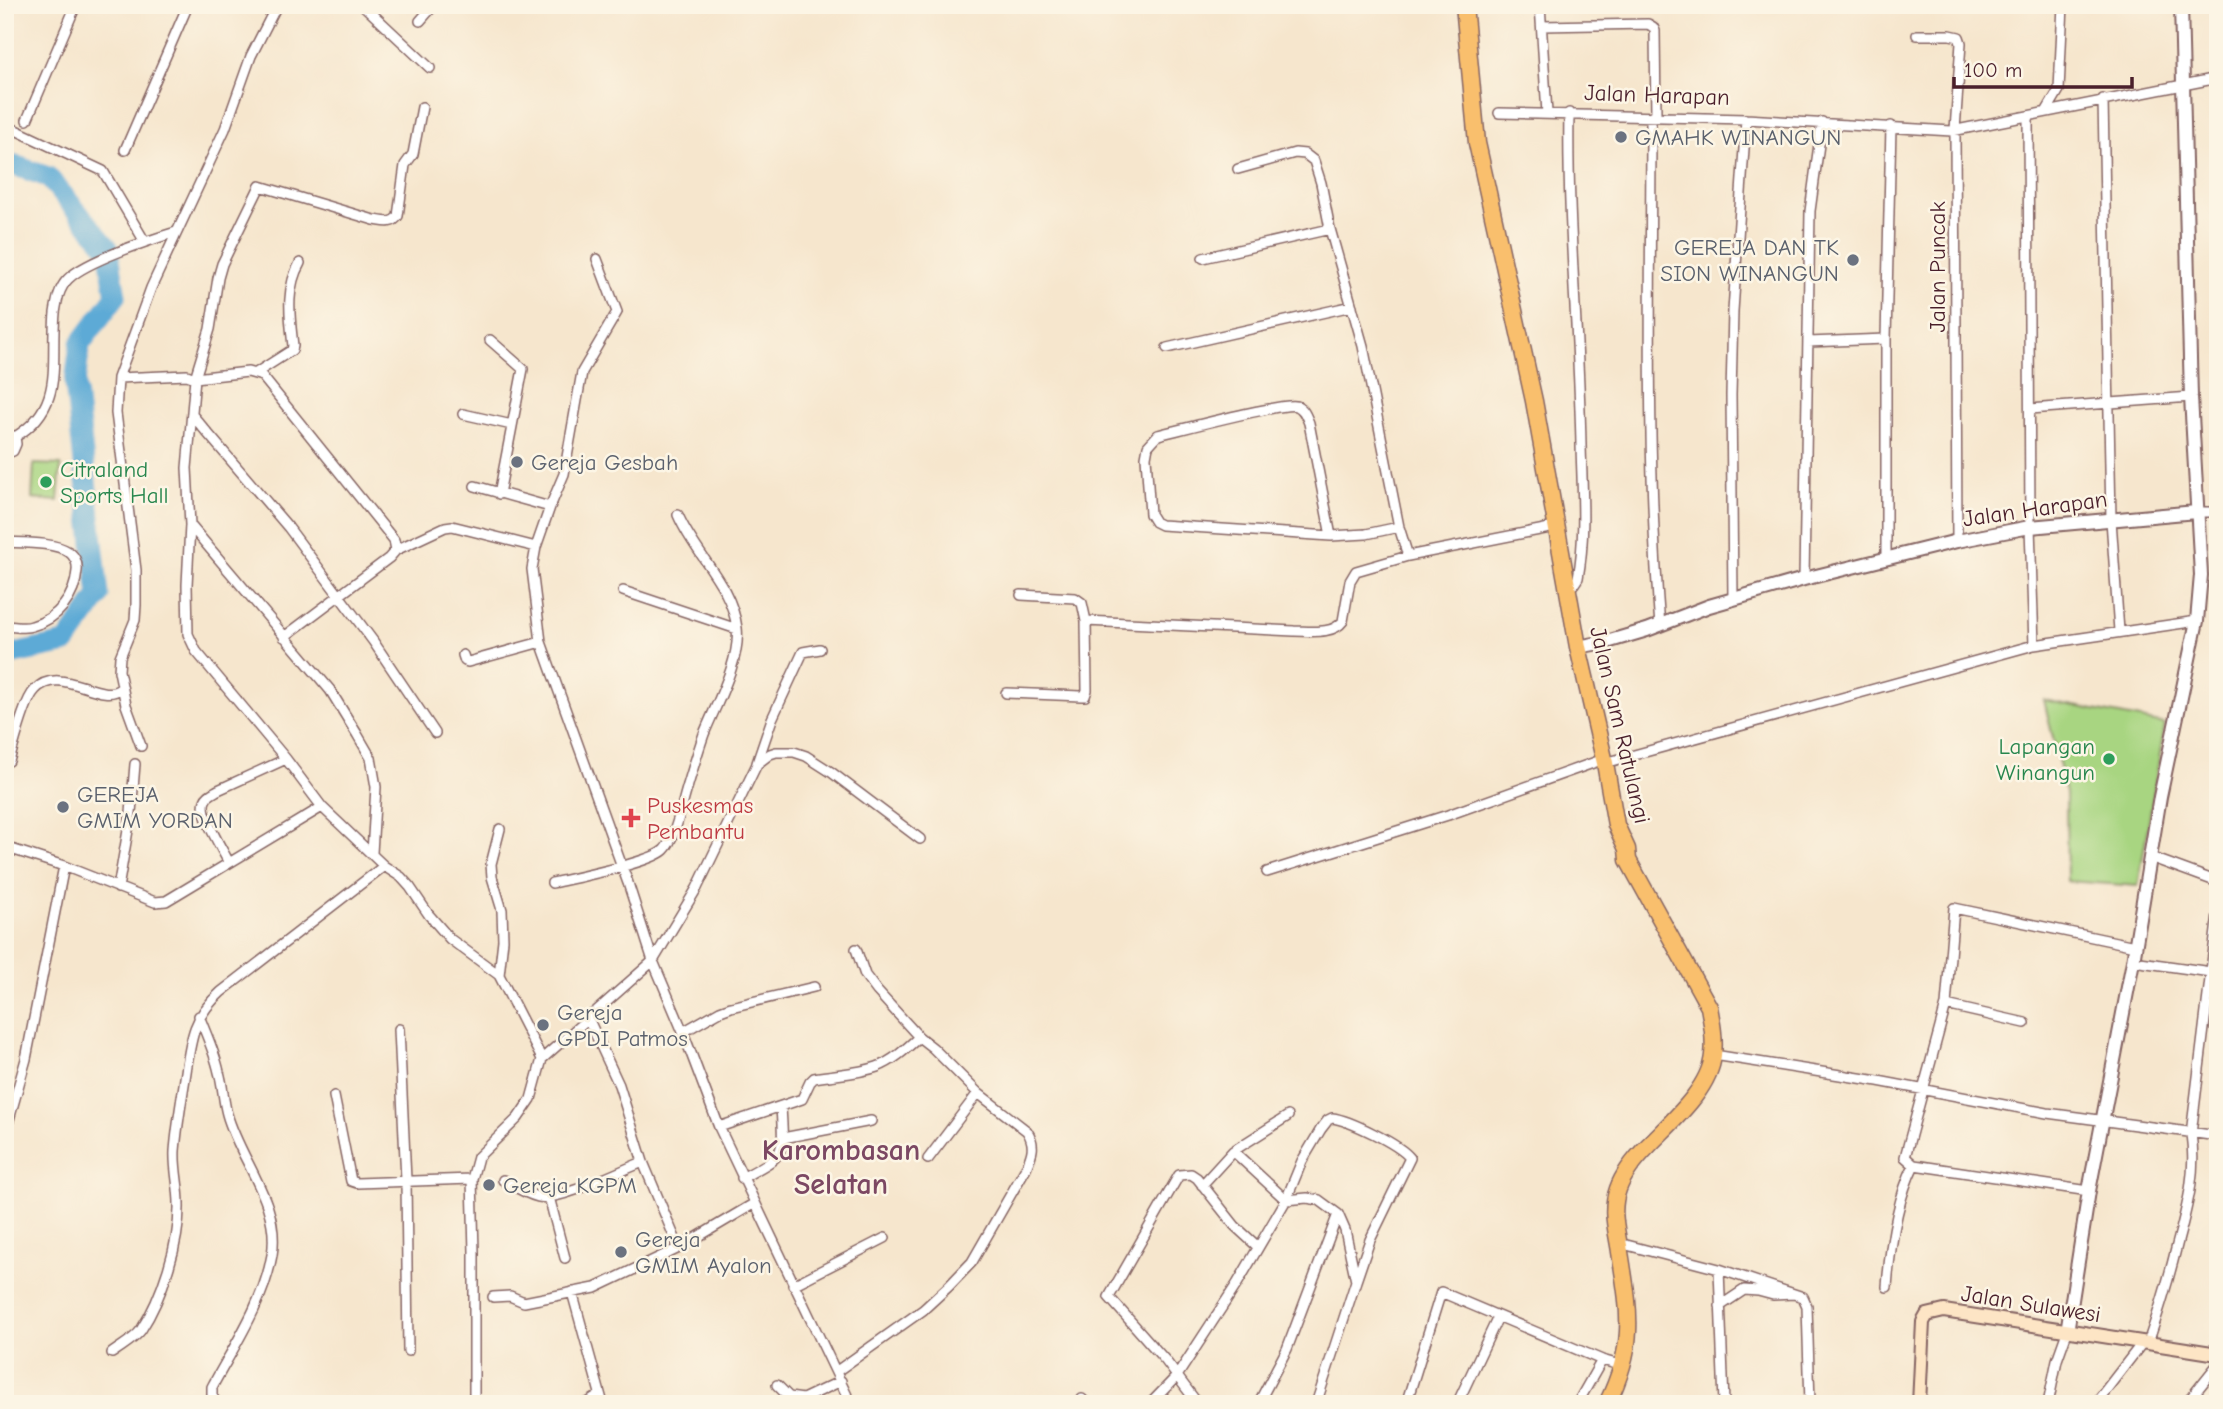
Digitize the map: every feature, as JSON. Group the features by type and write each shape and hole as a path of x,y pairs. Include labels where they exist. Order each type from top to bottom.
{"highway":[{"name":"Jalan Sam Ratulangi","path":"1464,5 1477,143 1534,401 1578,647 1616,825 1627,849 1628,860 1709,1007 1713,1029 1711,1064 1697,1093 1637,1158 1626,1172 1618,1190 1614,1213 1630,1330 1623,1367 1607,1404"}],"main road":[{"name":"Jalan Sulawesi","path":"1919,1404 1922,1329 1927,1315 1944,1311 2218,1354"}],"street":[{"path":"27,120 76,5"},
{"path":"125,150 188,5"},
{"path":"141,746 121,688 119,671 120,657 135,621 136,570 116,413 118,378 151,288 225,129 251,56 277,5"},
{"path":"363,5 430,68"},
{"path":"420,21 434,5"},
{"path":"1540,5 1547,113"},
{"path":"2046,112 2059,90 2063,5"},
{"path":"2048,1404 2057,1360 2067,1332 2101,1121 2133,961 2160,797 2197,621 2201,575 2191,397 2181,5"},
{"path":"1542,26 1648,24 1655,32 1650,458 1660,626"},
{"name":"Jalan Puncak","path":"1917,35 1951,35 1959,37 1960,40 1955,130 1957,541"},
{"name":"Jalan Harapan","path":"1567,589 1578,578 1583,527 1569,114 1746,118 1955,130 2218,78"},
{"path":"2059,90 2072,106"},
{"path":"2104,99 2111,520 2119,631"},
{"path":"422,107 414,154 405,165 398,216 395,220 374,220 260,186 222,264 210,329 195,378 187,468 190,525 188,634 196,651 286,759 322,807 384,866 401,877 450,939 499,975 542,1059"},
{"path":"1499,113 1569,114"},
{"path":"2028,116 2030,527 2034,645"},
{"path":"1733,599 1732,353 1746,118"},
{"path":"1804,579 1811,211 1822,122"},
{"path":"5,125 103,172 145,242"},
{"path":"1886,557 1886,339 1891,126"},
{"path":"1238,169 1295,153 1309,156 1317,167 1330,229 1363,346 1399,527 1409,556"},
{"path":"1203,258 1330,229"},
{"path":"15,437 31,427 41,416 48,400 54,367 57,298 67,280 78,270 176,232"},
{"path":"597,259 617,312 582,372 565,474 536,547 532,569 541,642 653,961 719,1127 851,1404"},
{"path":"256,373 292,349 289,305 294,275 300,263"},
{"path":"1167,348 1352,306"},
{"path":"1808,342 1886,339"},
{"path":"490,340 523,369 499,494"},
{"path":"118,378 187,375 195,378 256,373 266,381 394,540 396,550"},
{"path":"2030,409 2191,397"},
{"path":"1331,536 1309,423 1304,410 1296,406 1255,412 1158,435 1148,446 1146,457 1150,514 1154,522 1161,525 1331,536 1366,534 1399,527"},
{"path":"463,414 512,425"},
{"path":"193,416 288,527 340,595 435,733"},
{"path":"5,432 15,437"},
{"path":"5,454 15,448 15,437"},
{"path":"475,486 550,507"},
{"name":"Jalan Harapan","path":"1578,647 1610,641 1660,626 1709,606 1804,579 1957,541 2030,527 2218,512"},
{"path":"552,883 621,866 652,856 666,848 703,738 729,675 737,629 731,602 678,515"},
{"path":"190,525 330,690 371,758 376,787 372,853"},
{"path":"284,637 396,550 445,527 452,526 536,547"},
{"path":"1086,621 1294,631 1335,629 1343,621 1350,581 1356,571 1409,556 1555,527"},
{"path":"5,542 61,548 72,554 78,566 76,584 68,601 51,618 30,627 5,626"},
{"path":"623,591 737,629"},
{"path":"1006,693 1085,696 1087,690 1084,606 1075,598 1021,595"},
{"path":"1267,872 1448,815 1604,761 2034,645 2197,621"},
{"path":"463,655 468,662 541,642"},
{"path":"474,1404 472,1179 478,1157 518,1118 531,1099 542,1059 653,961 697,888 757,764 772,719 803,652 820,649"},
{"path":"9,761 31,695 40,686 60,681 105,694 113,694 121,688"},
{"path":"757,764 776,752 806,755 920,839"},
{"path":"229,863 206,817 203,808 205,801 218,790 286,759"},
{"path":"118,888 131,813 135,764"},
{"path":"5,848 64,866 155,902 166,901 322,807"},
{"path":"499,975 503,940 502,910 491,864 500,829"},
{"path":"2150,857 2218,882"},
{"path":"5,1134 26,1059 64,866"},
{"path":"112,1353 140,1333 158,1299 169,1266 180,1205 175,1153 179,1118 190,1044 199,1016 221,992 384,866"},
{"path":"2089,1191 1914,1165 1907,1161 1905,1153 1946,1005 1954,908 2135,946"},
{"path":"2095,1404 2146,1343 2166,1290 2190,1196 2194,1154 2192,1134 2215,972 2218,914"},
{"path":"837,1371 923,1310 972,1262 1033,1153 1032,1139 1016,1121 978,1093 919,1037 877,991 865,975 856,949"},
{"path":"2133,961 2215,972"},
{"path":"683,1032 731,1007 814,987"},
{"path":"1946,1005 2025,1023"},
{"path":"199,1016 219,1070 227,1114 265,1202 272,1254 259,1298 212,1387 213,1402"},
{"path":"588,1018 620,1084 643,1161 679,1248"},
{"path":"399,1029 406,1180 408,1351"},
{"path":"719,1127 802,1099 814,1078 879,1066 899,1055 919,1037"},
{"path":"1713,1055 2101,1121 2218,1136"},
{"path":"928,1158 978,1093"},
{"path":"334,1096 351,1181 472,1179"},
{"path":"742,1178 771,1162 778,1155 783,1138 781,1107"},
{"path":"1202,1185 1233,1151 1288,1116"},
{"path":"1150,1404 1177,1376 1237,1284 1286,1200 1302,1161 1321,1129 1332,1118 1359,1127 1410,1157 1370,1240 1316,1404"},
{"path":"783,1138 871,1121"},
{"path":"1233,1151 1286,1200 1319,1200 1338,1214 1345,1230 1356,1281"},
{"path":"503,1180 538,1198 549,1197 581,1188 643,1161"},
{"path":"1887,1287 1889,1262 1903,1195 1914,1165"},
{"path":"1198,1404 1109,1297 1179,1175 1191,1174 1235,1226 1258,1247"},
{"path":"549,1197 565,1258"},
{"path":"493,1297 510,1296 524,1302 596,1288 679,1248 755,1203"},
{"path":"1258,1404 1287,1349 1338,1214"},
{"path":"793,1285 885,1238"},
{"path":"1619,1243 1719,1269 1799,1294 1806,1300 1807,1306 1810,1404"},
{"path":"1719,1269 1724,1404"},
{"path":"1720,1306 1745,1290 1773,1295 1799,1294"},
{"path":"572,1292 602,1399 586,1404"},
{"path":"1406,1404 1441,1292 1623,1367"},
{"path":"1457,1404 1498,1317"},
{"path":"1577,1404 1602,1360"},
{"path":"2186,1404 2218,1364"},
{"path":"777,1385 789,1396 803,1399 841,1381"}],"green space":[{"name":"Citraland Sports Hall","path":"34,464 61,465 58,501 32,499"},
{"name":"Lapangan Winangun","path":"2044,700 2165,724 2138,886 2067,881 2066,793"}],"waterway":[{"path":"5,162 48,177 108,248 116,296 80,344 75,383 99,596 66,643 5,656"}],"place":[{"name":"GMAHK WINANGUN","path":"1621,137"},
{"name":"GEREJA DAN TK SION WINANGUN","path":"1853,260"},
{"name":"Gereja Gesbah","path":"517,462"},
{"name":"Citraland Sports Hall","path":"46,482"},
{"name":"Lapangan Winangun","path":"2109,759"},
{"name":"GEREJA GMIM YORDAN","path":"63,807"},
{"name":"Puskesmas Pembantu","path":"631,818"},
{"name":"Gereja GPDI Patmos","path":"543,1025"},
{"name":"Gereja KGPM","path":"489,1185"},
{"name":"Gereja GMIM Ayalon","path":"621,1252"}],"district":[{"name":"Karombasan Selatan","path":"841,1167"}]}
